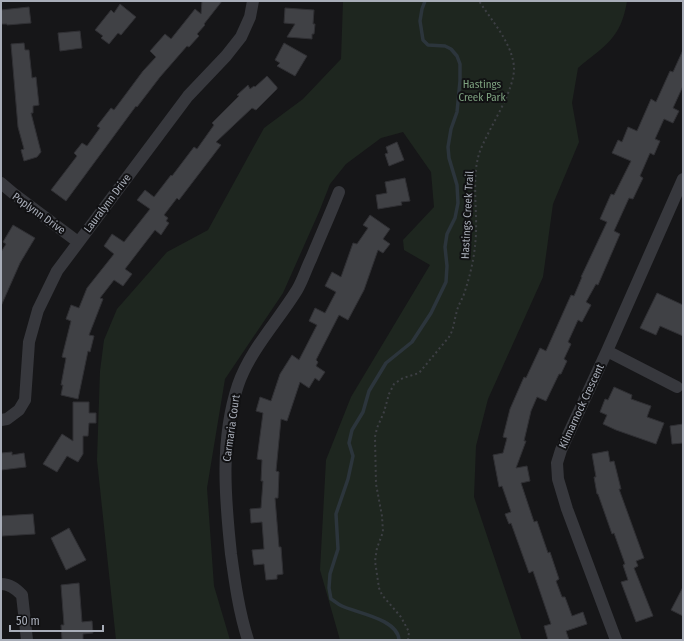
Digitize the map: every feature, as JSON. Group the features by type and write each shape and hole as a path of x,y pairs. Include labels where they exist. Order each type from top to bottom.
{"street":[{"name":"Lauralynn Drive","path":"1,420 7,419 19,410 24,400 29,342 38,310 57,271 188,96 226,56 241,37 250,17 253,1"},
{"name":"Kilmarnock Crescent","path":"616,640 561,492 557,463 561,450 679,200 683,179"},
{"name":"Poplynn Drive","path":"1,183 78,242"},
{"name":"Carmaria Court","path":"248,640 236,588 229,533 226,490 226,452 232,406 238,385 245,370 263,339 298,288 339,192"},
{"path":"607,351 677,387"},
{"path":"1,584 6,584 15,588 22,595 27,640"}],"path":[{"name":"Hastings Creek Trail","path":"408,640 409,632 402,617 382,595 379,588 375,561 377,548 383,532 382,516 376,484 375,437 389,394 394,384 402,378 419,373 453,331 457,310 463,296 474,259 476,233 476,173 479,154 509,91 514,70 513,58 505,41 479,1"}],"green space":[{"name":"Hastings Creek Park","path":"343,1 627,1 621,24 616,33 604,47 578,68 572,103 579,142 553,204 543,277 488,399 476,446 474,497 522,640 340,640 320,570 326,460 351,397 430,265 404,250 403,240 434,207 431,172 403,132 381,138 346,164 330,184 283,293 225,379 207,488 214,586 230,640 116,640 97,460 100,371 104,340 117,309 167,252 208,230 264,128 303,99 341,59"}],"building":[{"path":"202,1 222,1 197,34 199,36 189,47 187,46 160,77 137,107 136,106 66,201 51,190 77,156 74,153 82,143 87,146 100,128 97,126 111,108 114,110 143,71 156,57 150,51 165,34 171,39 195,9 201,14"},
{"path":"120,4 136,17 121,35 118,33 109,44 101,38 103,36 95,30 111,10 114,13"},
{"path":"29,7 31,23 1,24 1,10"},
{"path":"285,8 314,10 313,24 315,24 312,39 287,37 295,24 284,23"},
{"path":"80,31 82,48 60,51 58,33"},
{"path":"24,43 25,50 29,50 32,78 36,77 39,105 33,106 33,113 31,113 41,152 37,157 24,161 21,150 24,149 18,127 11,44"},
{"path":"284,43 307,56 295,76 277,66 280,63 275,60"},
{"path":"683,50 683,86 673,108 679,111 673,123 664,119 655,139 660,141 654,155 650,153 640,176 643,178 633,199 629,198 614,231 620,234 598,285 596,284 586,302 591,305 582,322 578,320 568,342 571,344 564,359 567,361 561,374 559,374 546,401 537,397 531,411 524,441 526,441 516,468 527,466 530,481 521,483 534,522 537,521 548,553 550,552 559,579 556,581 562,597 565,597 572,616 583,612 587,624 566,631 569,640 548,640 544,626 551,624 533,571 529,573 511,523 509,524 505,514 511,512 502,486 499,487 493,455 503,453 507,438 503,437 510,409 524,377 526,378 540,348 546,351 571,295 574,296 581,277 607,222 600,219 611,194 614,195 631,161 612,153 618,140 622,142 628,127 637,131 651,99 656,102 670,71 673,72"},
{"path":"267,76 277,87 277,89 256,110 252,108 216,142 221,145 179,200 177,198 164,215 168,218 166,221 169,223 161,235 155,230 125,269 132,274 123,286 114,280 100,298 103,299 89,335 94,336 90,352 88,351 78,399 61,395 63,385 61,385 66,358 62,357 71,321 66,319 71,305 79,308 87,288 114,254 104,246 112,234 124,242 150,209 137,200 145,190 154,197 194,147 197,149 214,125 212,123 239,96 237,95 248,85 250,89 254,86 255,87"},
{"path":"397,142 404,160 389,166 385,154 388,153 386,147"},
{"path":"405,178 410,201 401,202 402,205 378,209 376,195 387,193 385,182"},
{"path":"370,215 390,229 383,239 390,244 383,253 378,250 364,290 348,320 339,315 318,356 316,366 325,372 319,381 315,378 309,388 300,382 287,421 281,419 276,471 279,472 278,498 275,498 283,574 277,575 277,579 266,580 264,564 254,565 252,550 264,549 262,522 251,523 250,509 261,508 263,481 261,481 262,460 257,459 263,413 256,411 260,397 271,401 280,374 292,355 299,360 317,325 309,321 315,308 325,313 336,292 325,286 332,272 341,277 353,243 357,244 368,228 363,225"},
{"path":"13,225 35,238 20,263 1,306 1,252 6,244 3,242"},
{"path":"657,293 683,305 683,336 660,326 656,335 640,328"},
{"path":"614,387 632,395 631,399 651,406 647,417 664,423 656,444 603,424 607,415 600,412 605,399 608,400"},
{"path":"73,402 89,402 89,413 96,413 96,423 89,423 88,436 83,436 83,454 78,462 67,456 57,472 43,464 62,434 73,441"},
{"path":"683,424 683,443 672,444 670,426"},
{"path":"608,451 610,462 614,461 621,489 619,489 644,558 636,561 638,566 634,568 653,616 636,622 621,582 628,580 623,565 625,564 614,533 612,534 597,494 594,477 596,477 592,454"},
{"path":"12,452 12,455 24,453 26,467 1,470 1,453"},
{"path":"33,514 35,534 2,536 1,516"},
{"path":"69,528 86,560 66,570 51,538"},
{"path":"79,583 82,622 92,621 93,633 83,634 83,640 62,640 61,625 64,625 61,585"},
{"path":"683,587 683,616 671,610"}],"waterway":[{"path":"399,640 397,633 392,627 384,622 341,605 331,599 329,588 330,574 338,549 336,514 348,479 353,456 349,443 352,430 363,412 369,391 386,363 412,342 431,313 446,282 447,266 445,247 447,234 455,218 458,203 457,185 449,158 448,147 451,129 457,112 460,64 457,56 451,49 445,46 428,45 423,40 420,21 425,1"}]}
